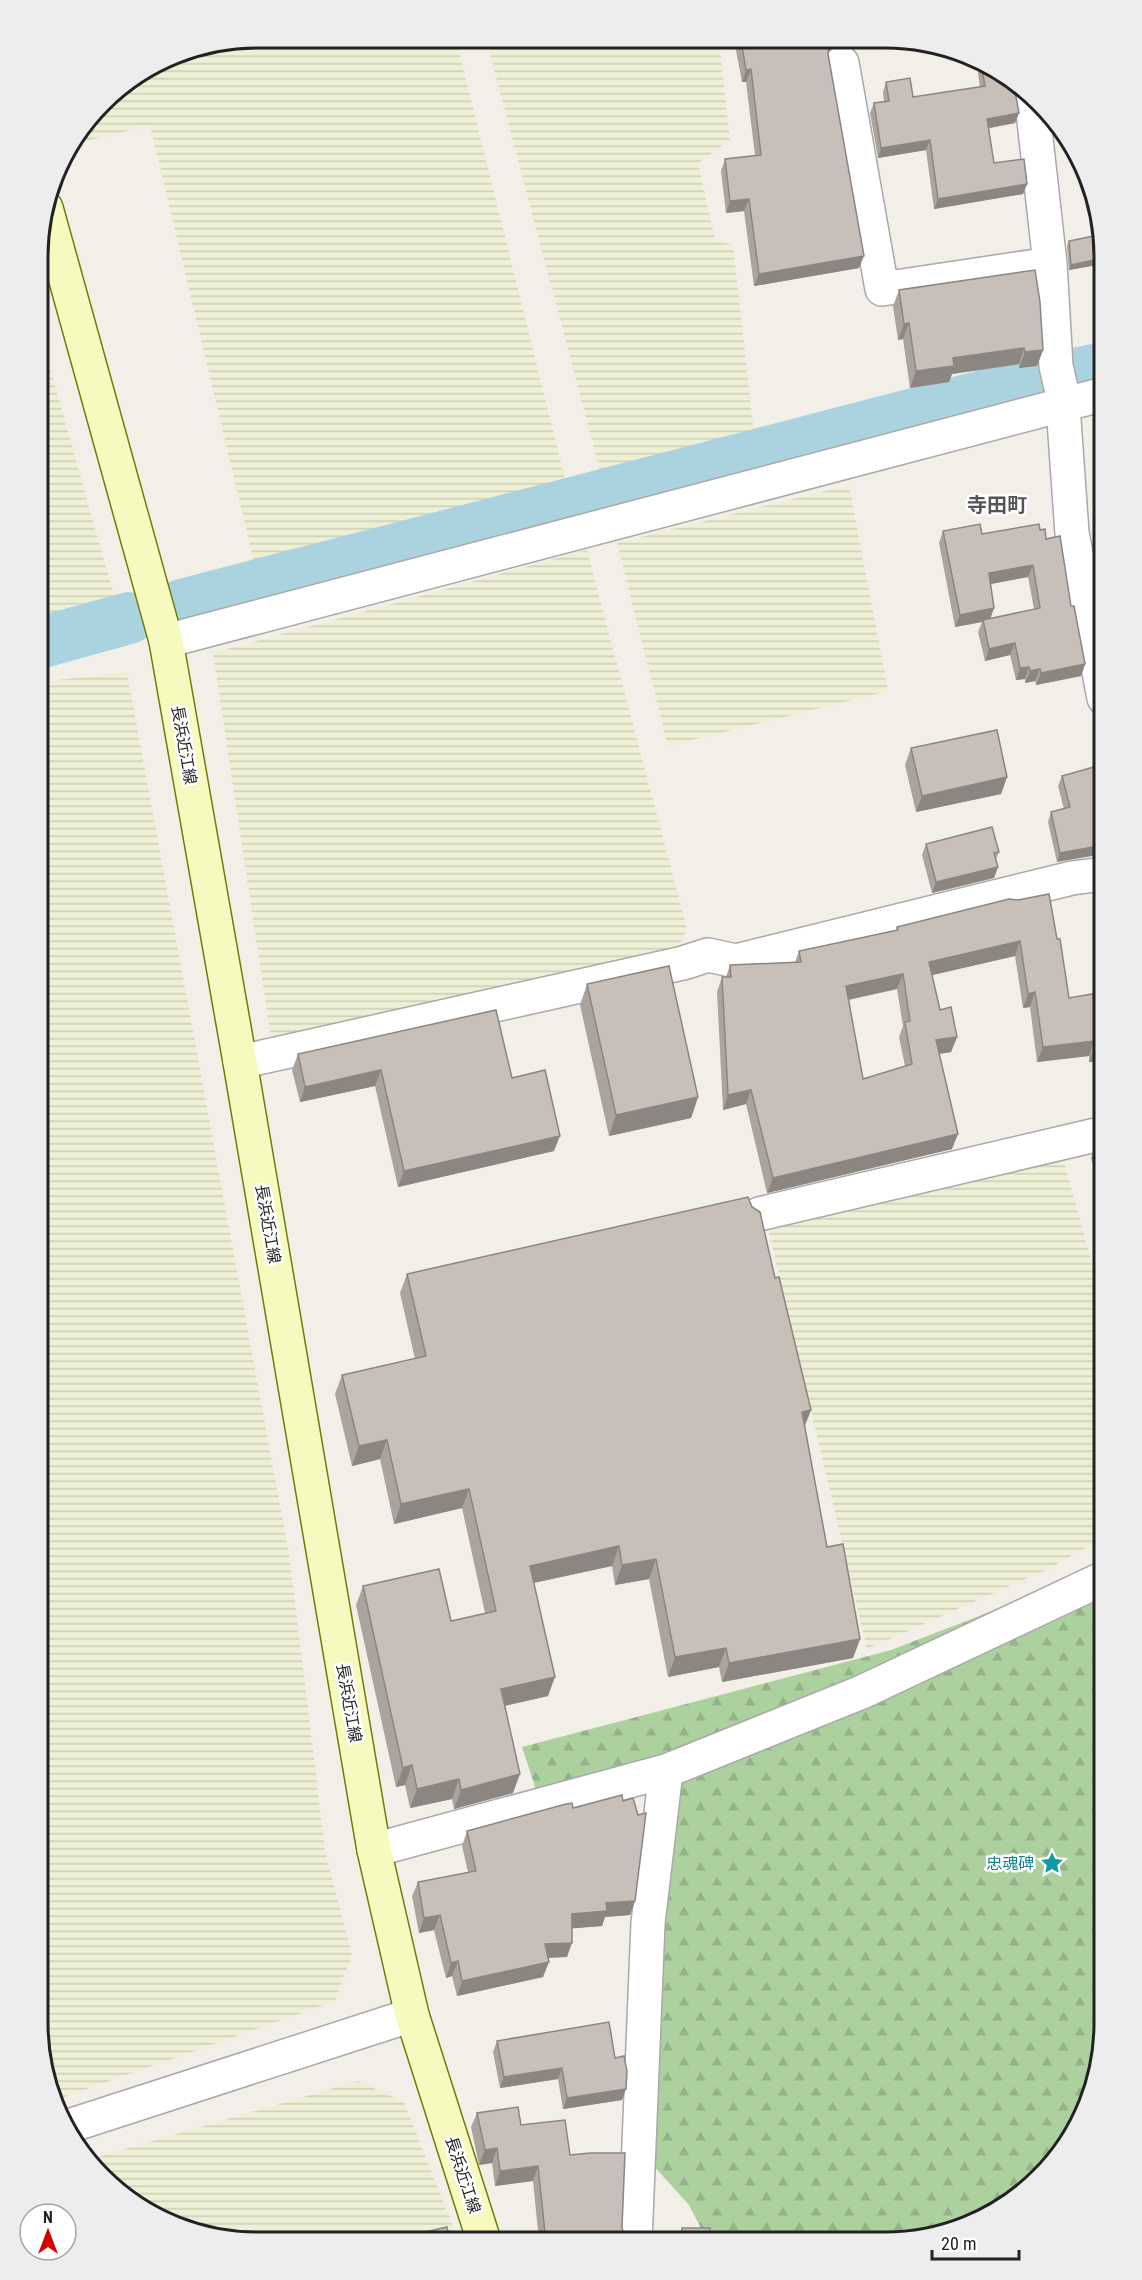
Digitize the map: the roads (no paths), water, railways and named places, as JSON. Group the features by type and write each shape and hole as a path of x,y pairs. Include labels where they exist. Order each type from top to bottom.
{"main road":[{"name":"長浜近江線","path":"51,225 166,641 374,1850 412,2015 481,2232"}],"street":[{"path":"842,63 882,289 1050,264"},
{"path":"1033,110 1050,264 1072,533 1094,646"},
{"path":"166,641 1060,388 1094,393"},
{"path":"240,1062 671,966 708,955 736,961 1072,878 1094,875"},
{"path":"759,1214 1094,1135"},
{"path":"374,1850 666,1771 862,1692 1094,1583"},
{"path":"636,2232 648,1923 666,1771"},
{"path":"75,2124 412,2015"}],"waterway":[{"path":"182,605 1033,383 1094,370"},
{"path":"48,640 129,618"}],"place":[{"name":"忠魂碑","path":"1052,1863"}],"district":[{"name":"寺田町","path":"997,505"}]}
